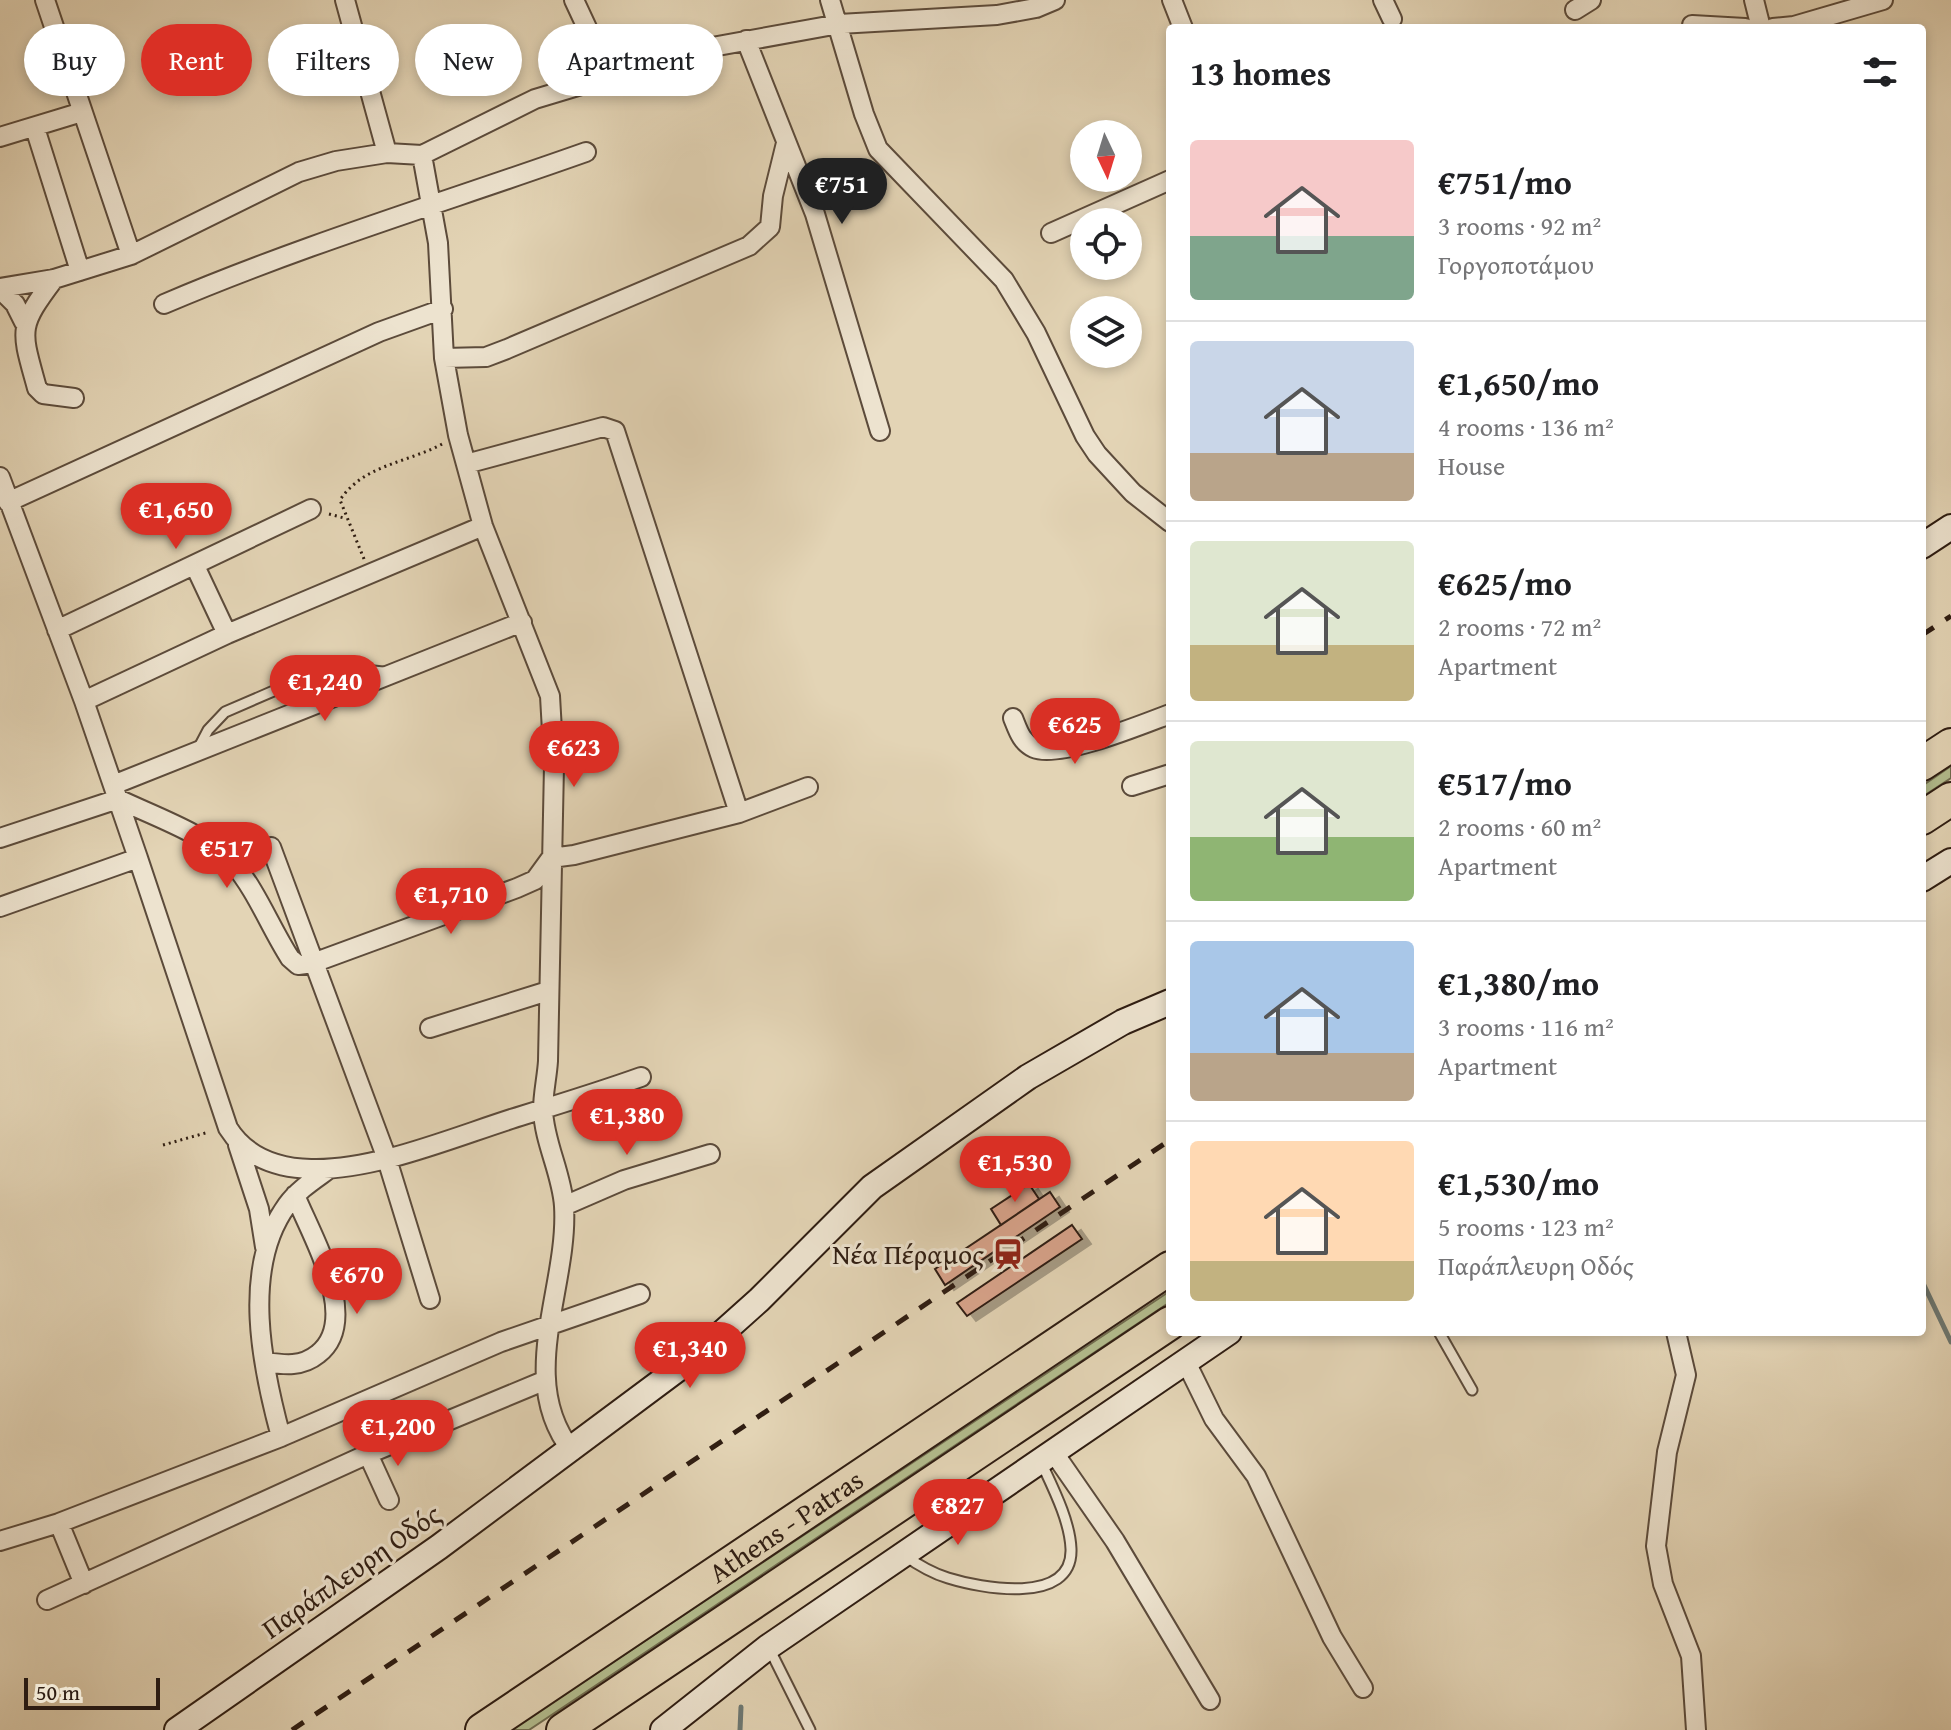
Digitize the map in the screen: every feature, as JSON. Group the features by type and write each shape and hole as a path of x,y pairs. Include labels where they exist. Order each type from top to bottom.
{"highway":[{"path":"1926,761 1951,745"},
{"path":"1926,815 1951,799"},
{"name":"Athens - Patras","path":"482,1730 1166,1271"},
{"name":"Athens - Patras","path":"563,1730 1166,1326"},
{"path":"595,1626 668,1605"},
{"path":"621,1716 686,1648"}],"main road":[{"path":"1926,543 1951,527"},
{"path":"1926,877 1951,861"},
{"name":"Παράπλευρη Οδός","path":"177,1730 572,1451 702,1351 759,1300 872,1187 1064,1055 1123,1022 1166,1004"},
{"path":"673,1725 768,1647 1223,1336"}],"street":[{"path":"45,0 131,255"},
{"path":"345,0 387,153"},
{"path":"574,0 585,24"},
{"path":"830,0 864,114 878,149 987,258 1036,333 1085,436 1097,454 1133,493 1166,519"},
{"path":"723,46 839,24 997,15 1036,8 1055,0"},
{"path":"1172,0 1181,24"},
{"path":"1383,0 1392,19"},
{"path":"1754,0 1760,24"},
{"path":"1801,24 1883,0"},
{"path":"746,40 825,242 880,431"},
{"path":"0,288 54,279 131,255 299,172 336,161 387,153 422,155 496,116 551,96"},
{"path":"0,137 82,112"},
{"path":"35,128 80,271"},
{"path":"444,358 486,357 749,246 770,227 773,196 786,143"},
{"path":"164,304 354,229 432,207 586,152"},
{"path":"422,155 432,207 443,309 444,358 458,435 483,526 507,594 544,675 554,729 543,1111 564,1206 549,1325 546,1380 551,1418 572,1451"},
{"path":"1051,233 1166,182"},
{"path":"24,322 54,279"},
{"path":"0,288 15,304 24,322 24,339 37,388 43,394 74,398"},
{"path":"8,502 379,332 443,309"},
{"path":"466,464 603,427 615,431 739,813"},
{"path":"0,477 84,701 228,1128 238,1145 259,1209 266,1258"},
{"path":"57,630 311,509"},
{"path":"84,701 227,634 483,526"},
{"path":"195,566 227,634"},
{"path":"0,838 116,792 195,754 522,622"},
{"path":"1013,718 1019,734 1031,747 1053,750 1166,715"},
{"path":"1132,786 1166,775"},
{"path":"116,792 209,844 231,860 257,897 290,958 298,965 313,963 517,888 535,880 551,858 739,813 808,787"},
{"path":"271,847 386,1156 430,1299"},
{"path":"0,907 138,858"},
{"path":"430,1028 548,991"},
{"path":"238,1145 263,1160 308,1169 329,1169 543,1111 641,1077"},
{"path":"564,1206 624,1180 710,1154"},
{"path":"281,1437 260,1315 266,1258 275,1225 295,1195 329,1169"},
{"path":"266,1362 298,1364 315,1357 330,1343 335,1332 336,1316 327,1273 295,1195"},
{"path":"0,1541 59,1523 281,1437 549,1325 640,1294"},
{"path":"1677,1336 1686,1375 1665,1466 1656,1546 1663,1584 1691,1656 1696,1730"},
{"path":"1185,1360 1214,1419 1256,1476 1332,1637 1363,1688"},
{"path":"47,1600 368,1454 546,1380"},
{"path":"368,1454 389,1500"},
{"path":"1048,1458 1115,1541 1210,1700"},
{"path":"59,1523 84,1584"}],"lane":[{"path":"195,754 208,730 225,712 299,680 337,667 395,673"},
{"path":"1441,1336 1472,1390"},
{"path":"903,1554 927,1570 950,1579 1005,1589 1029,1590 1058,1578 1068,1568 1071,1550 1048,1458"},
{"path":"768,1647 810,1730"}],"path":[{"path":"372,572 353,541 340,500 350,485 380,468 434,448 458,435"},
{"path":"163,1145 228,1128"}],"green space":[{"path":"1951,766 1951,778 1926,794 1926,783"},
{"path":"1166,1294 1166,1305 529,1730 511,1730"}],"building":[{"path":"1029,1184 1039,1199 1001,1225 991,1209"},
{"path":"1050,1192 1060,1207 945,1285 935,1269"},
{"path":"1072,1225 1082,1239 967,1316 957,1303"}],"waterway":[{"path":"1926,1289 1951,1342"},
{"path":"740,1730 741,1707"}],"railway":[{"path":"1926,632 1951,616"},
{"path":"292,1730 1166,1143"}],"place":[{"name":"Νέα Πέραμος","path":"1008,1254"}]}
